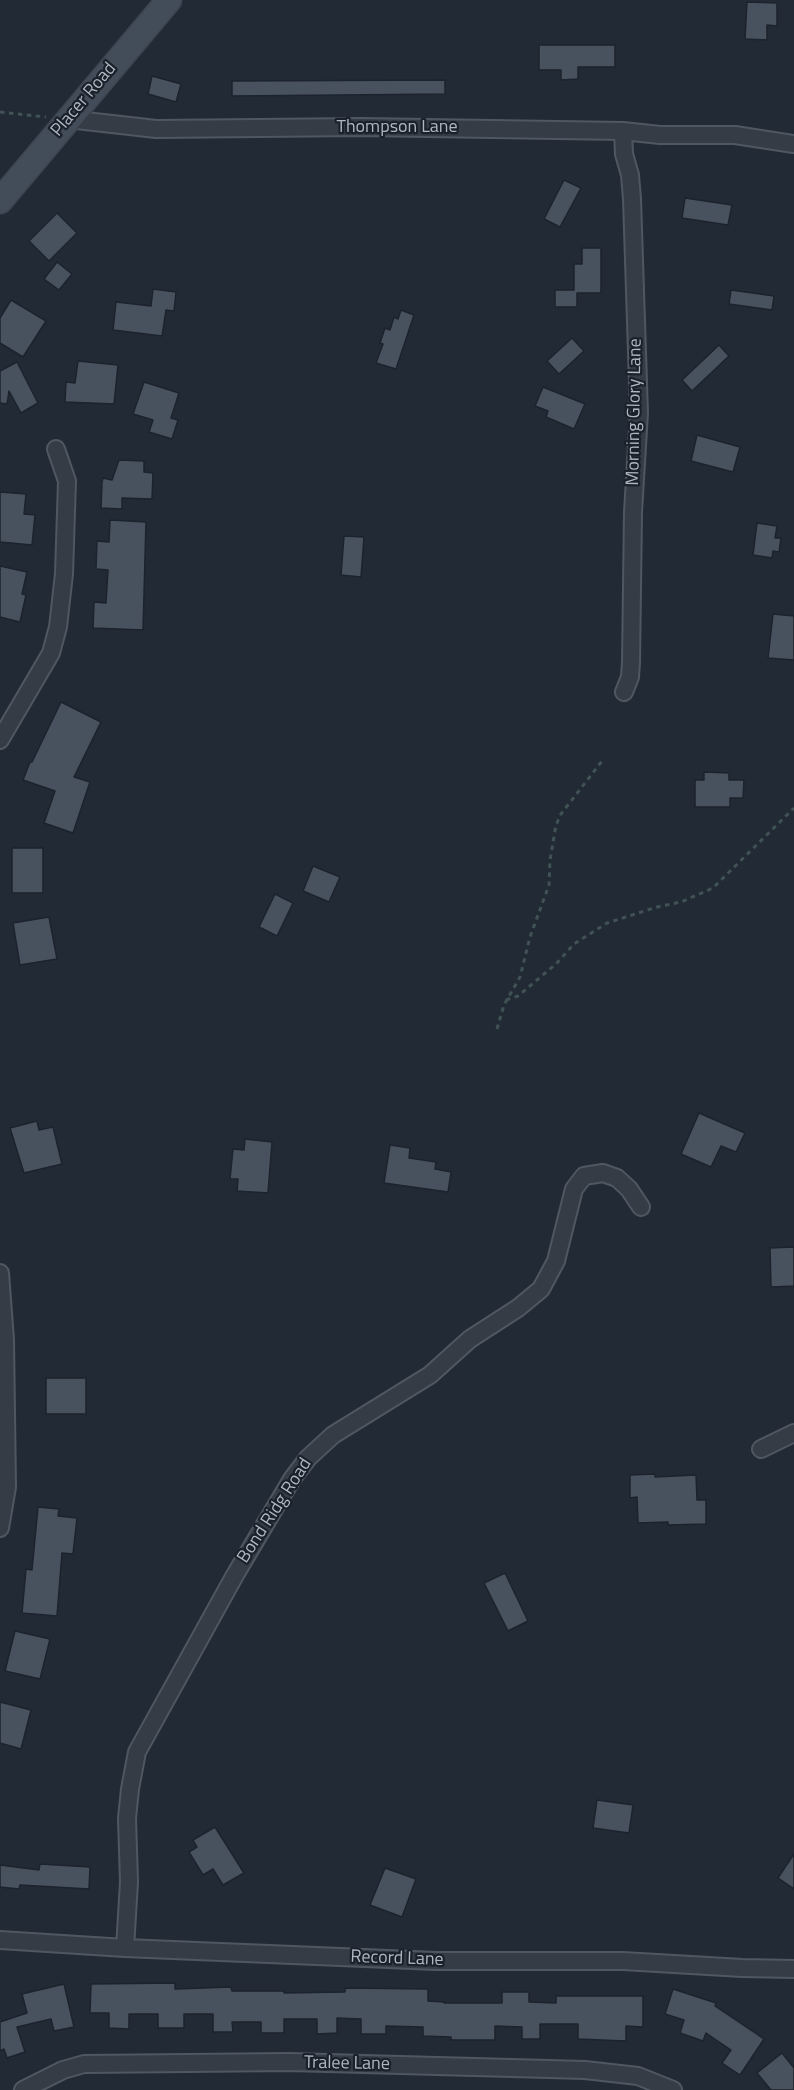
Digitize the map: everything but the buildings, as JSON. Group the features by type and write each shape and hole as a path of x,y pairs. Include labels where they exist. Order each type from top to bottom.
{"main road":[{"name":"Placer Road","path":"0,201 169,0"}],"street":[{"name":"Thompson Lane","path":"68,119 156,129 361,127 623,131 660,135 735,135 794,144"},
{"name":"Morning Glory Lane","path":"623,131 624,154 630,175 632,199 639,413 633,512 632,662 630,677 624,692"},
{"path":"0,740 51,653 58,627 64,573 67,481 56,449"},
{"name":"Bond Ridg Road","path":"125,1948 129,1882 127,1818 137,1752 229,1584 292,1479 308,1458 333,1435 430,1375 470,1339 518,1308 541,1289 556,1261 574,1189 584,1176 603,1173 617,1178 629,1189 641,1207"},
{"path":"0,1273 5,1340 7,1487 0,1528"},
{"path":"761,1449 794,1434"},
{"name":"Record Lane","path":"0,1940 125,1948 436,1961 623,1961 794,1969"},
{"name":"Tralee Lane","path":"23,2090 63,2070 84,2064 290,2062 585,2070 638,2076 673,2090"}],"path":[{"path":"0,112 68,119"},
{"path":"497,1029 506,1000 520,977 530,937 549,885 555,825 602,761"},
{"path":"506,1000 518,996 556,964 574,944 607,923 681,902 713,888 794,808"}]}
